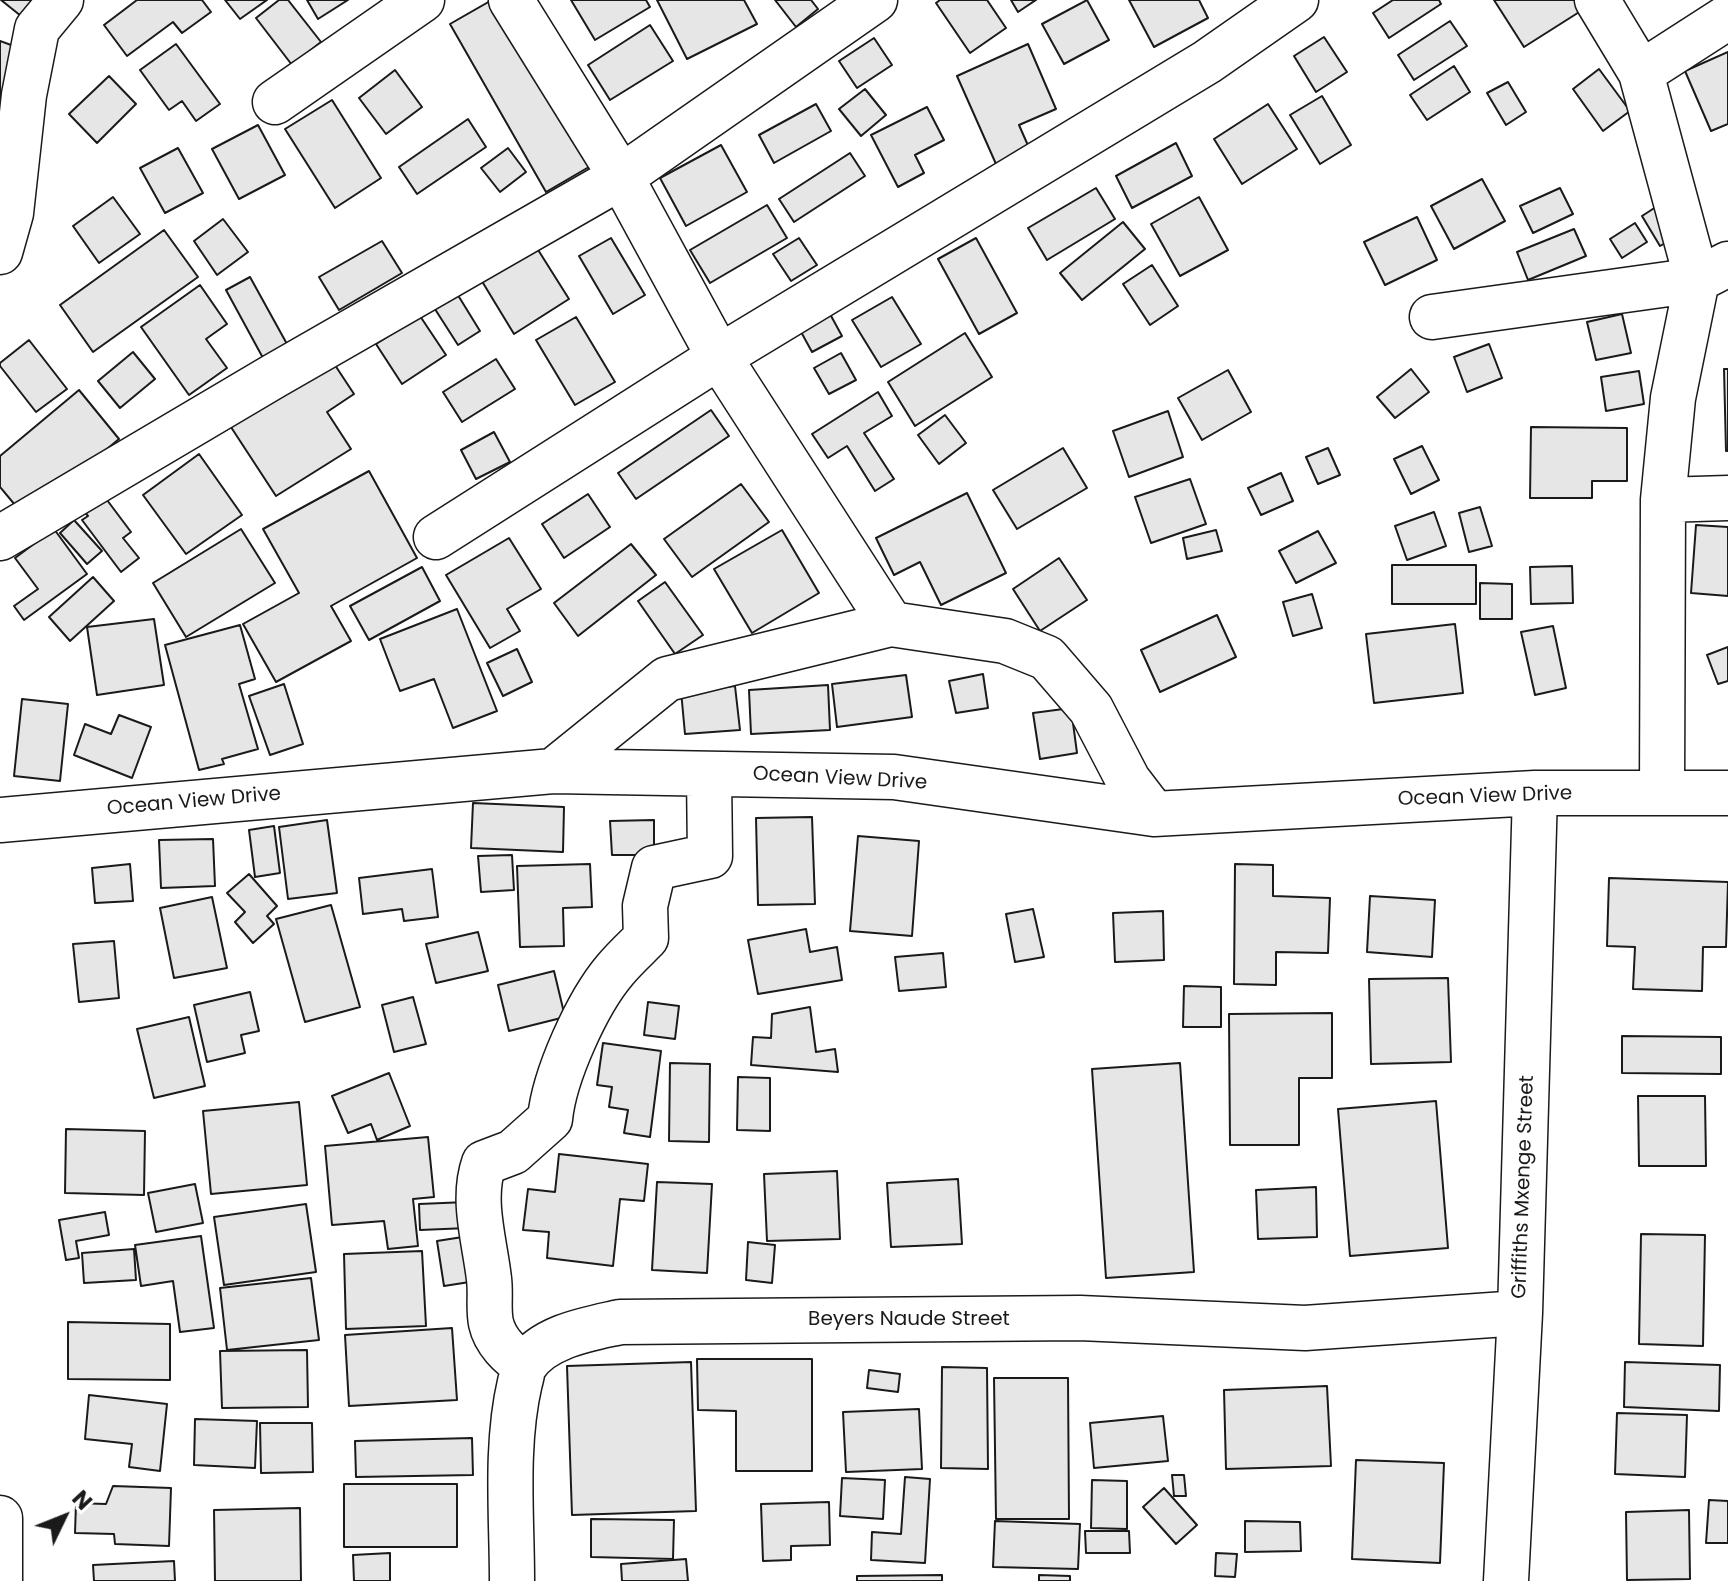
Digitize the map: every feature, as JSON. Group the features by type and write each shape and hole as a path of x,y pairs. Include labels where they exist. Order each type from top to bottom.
{"street":[{"path":"0,252 11,213 24,95 37,29 61,0"},
{"path":"275,102 422,0"},
{"path":"511,0 621,177 719,357 891,624"},
{"path":"0,538 260,384 621,177 875,0"},
{"path":"436,537 719,357 1207,62 1296,0"},
{"path":"1597,0 1641,73 1712,272 1673,398 1663,500 1662,792"},
{"path":"1641,73 1728,17"},
{"path":"1432,317 1712,272"},
{"path":"1663,500 1728,498"},
{"path":"553,771 667,679 891,624 1005,641 1047,658 1091,709 1128,780 1154,814"},
{"name":"Ocean View Drive","path":"0,820 553,771 894,777 1154,814 1535,793 1728,793"},
{"path":"512,1581 512,1445 517,1395 525,1365 508,1354 491,1325 490,1282 479,1216 481,1173 484,1163 513,1152 550,1119 552,1096 578,1030 613,971 646,938 645,906 654,868 710,856 709,774"},
{"name":"Griffiths Mxenge Street","path":"1506,1581 1520,1313 1535,793"},
{"name":"Beyers Naude Street","path":"525,1365 546,1345 620,1322 1080,1318 1305,1328 1520,1313"},
{"path":"0,1518 0,1580"}],"building":[{"path":"1,0 33,0 21,16"},
{"path":"137,0 202,0 211,12 182,33 173,22 127,56 104,25"},
{"path":"225,0 267,0 240,19"},
{"path":"279,0 288,0 321,42 292,65 256,18"},
{"path":"307,0 348,0 318,19"},
{"path":"492,0 594,164 546,192 450,24"},
{"path":"571,0 646,0 650,7 595,40"},
{"path":"657,0 744,0 757,24 687,59"},
{"path":"775,0 811,0 818,9 796,27"},
{"path":"940,0 987,0 1006,28 970,53 936,3"},
{"path":"1011,0 1036,0 1018,12"},
{"path":"1087,0 1109,40 1064,64 1042,24"},
{"path":"1129,0 1199,0 1208,18 1154,47"},
{"path":"1393,0 1439,0 1441,4 1389,38 1373,13"},
{"path":"1494,0 1578,0 1584,9 1524,47"},
{"path":"1450,21 1467,46 1414,80 1398,55"},
{"path":"650,25 673,61 610,100 588,65"},
{"path":"1324,37 1347,72 1316,92 1294,56"},
{"path":"874,38 892,65 857,88 839,61"},
{"path":"0,41 22,49 0,107"},
{"path":"176,44 220,104 196,121 182,101 169,110 140,70"},
{"path":"1028,44 1056,109 1019,125 1030,150 996,164 957,76"},
{"path":"1728,52 1728,124 1711,131 1685,71"},
{"path":"1454,66 1470,92 1427,120 1410,95"},
{"path":"1599,69 1630,111 1603,131 1573,89"},
{"path":"395,70 422,107 386,134 359,98"},
{"path":"109,76 136,104 97,143 69,114"},
{"path":"1508,82 1526,112 1506,125 1487,93"},
{"path":"865,89 886,115 861,136 839,109"},
{"path":"1322,96 1351,145 1320,164 1290,115"},
{"path":"332,100 381,178 335,208 285,129"},
{"path":"816,104 831,131 774,163 759,135"},
{"path":"1268,104 1297,149 1242,184 1214,139"},
{"path":"927,107 944,140 915,155 924,173 898,187 871,135"},
{"path":"468,119 486,147 417,194 399,167"},
{"path":"258,125 285,175 239,199 212,149"},
{"path":"1176,143 1192,176 1132,208 1116,176"},
{"path":"721,145 747,192 686,226 660,178"},
{"path":"178,148 203,193 165,213 140,168"},
{"path":"508,148 526,172 500,192 481,168"},
{"path":"850,153 865,176 794,222 779,199"},
{"path":"1482,179 1505,221 1454,249 1431,206"},
{"path":"1096,188 1115,219 1047,260 1028,228"},
{"path":"1560,188 1573,214 1533,233 1520,206"},
{"path":"113,197 140,234 99,263 73,226"},
{"path":"1199,197 1228,250 1180,276 1151,224"},
{"path":"767,205 787,238 710,283 690,250"},
{"path":"1659,205 1678,236 1660,246 1642,216"},
{"path":"1417,217 1437,260 1385,285 1364,242"},
{"path":"223,219 248,252 217,275 194,241"},
{"path":"1123,222 1145,249 1082,300 1060,273"},
{"path":"1635,223 1647,242 1622,258 1610,239"},
{"path":"1574,229 1586,256 1528,280 1517,252"},
{"path":"164,230 198,277 93,352 60,305"},
{"path":"611,238 645,295 613,314 579,256"},
{"path":"799,238 817,265 791,281 773,254"},
{"path":"976,238 1017,313 979,334 938,259"},
{"path":"382,241 402,273 339,310 319,277"},
{"path":"535,245 569,299 514,334 480,278"},
{"path":"1152,265 1178,306 1150,325 1123,284"},
{"path":"250,277 287,344 263,358 226,290"},
{"path":"200,285 227,324 206,339 227,368 189,395 141,327"},
{"path":"456,292 480,331 458,345 433,306"},
{"path":"892,297 921,344 881,367 852,320"},
{"path":"830,314 842,336 812,352 800,330"},
{"path":"1622,314 1631,353 1596,360 1587,322"},
{"path":"420,316 446,355 402,384 376,344"},
{"path":"576,317 615,382 575,405 536,340"},
{"path":"965,333 992,377 915,426 888,382"},
{"path":"29,340 67,389 36,412 0,366"},
{"path":"1489,344 1502,378 1467,392 1454,357"},
{"path":"133,352 155,379 120,408 98,381"},
{"path":"841,353 856,380 829,394 814,368"},
{"path":"329,356 354,394 327,412 351,449 276,496 227,421"},
{"path":"496,359 515,389 462,422 443,392"},
{"path":"1411,369 1429,392 1395,418 1377,397"},
{"path":"1724,369 1728,369 1728,451 1726,451"},
{"path":"1228,370 1251,412 1202,440 1178,398"},
{"path":"1639,371 1644,404 1606,411 1601,377"},
{"path":"79,390 119,439 25,517 0,487 0,456"},
{"path":"878,392 892,416 864,433 894,479 875,491 847,446 828,458 812,434"},
{"path":"711,410 729,436 636,499 618,473"},
{"path":"1168,411 1183,457 1129,477 1113,431"},
{"path":"945,415 966,443 939,464 918,435"},
{"path":"1531,427 1627,428 1627,481 1592,481 1592,498 1530,498"},
{"path":"494,432 510,462 476,479 461,450"},
{"path":"1422,446 1439,480 1411,494 1394,459"},
{"path":"1063,448 1087,488 1017,529 993,490"},
{"path":"1328,448 1340,475 1318,484 1306,457"},
{"path":"199,454 242,515 186,554 143,495"},
{"path":"369,471 417,558 331,606 351,641 276,682 243,624 299,593 263,529"},
{"path":"1281,473 1293,501 1261,515 1248,488"},
{"path":"1190,479 1206,524 1151,543 1135,497"},
{"path":"741,484 769,522 692,577 664,539"},
{"path":"101,492 131,532 123,538 139,558 121,572 82,520 88,516 75,500"},
{"path":"967,493 1006,573 941,605 920,562 894,575 876,538"},
{"path":"588,494 610,527 564,558 542,524"},
{"path":"1480,507 1492,546 1469,552 1459,513"},
{"path":"1434,512 1446,546 1407,560 1395,526"},
{"path":"74,520 102,551 87,564 60,533"},
{"path":"1696,525 1728,527 1728,596 1691,593"},
{"path":"54,529 87,574 24,620 14,606 38,589 15,558"},
{"path":"241,529 275,583 186,637 153,583"},
{"path":"782,530 819,593 752,633 714,569"},
{"path":"1216,530 1222,551 1187,559 1183,538"},
{"path":"1318,531 1336,563 1296,583 1279,551"},
{"path":"509,538 541,589 507,609 520,631 490,648 446,575"},
{"path":"631,544 656,575 578,636 554,603"},
{"path":"1059,558 1087,600 1040,631 1013,589"},
{"path":"1392,565 1476,565 1476,604 1392,604"},
{"path":"1572,566 1573,603 1531,604 1530,567"},
{"path":"422,567 440,601 369,640 350,606"},
{"path":"93,577 114,601 70,641 49,617"},
{"path":"665,582 703,635 675,654 638,601"},
{"path":"1480,583 1512,584 1512,619 1480,619"},
{"path":"1312,594 1322,628 1293,636 1283,602"},
{"path":"457,609 497,711 453,728 434,679 400,691 380,639"},
{"path":"1217,615 1236,657 1160,692 1141,650"},
{"path":"154,619 164,685 97,695 87,627"},
{"path":"1455,624 1463,693 1374,703 1366,634"},
{"path":"240,625 255,679 239,684 258,749 222,759 224,764 199,770 165,645"},
{"path":"1553,626 1566,688 1535,695 1521,632"},
{"path":"1728,647 1728,681 1718,684 1707,655"},
{"path":"517,649 532,682 503,696 487,663"},
{"path":"983,674 988,708 956,713 949,681"},
{"path":"906,675 912,717 837,727 832,684"},
{"path":"284,684 303,744 270,755 249,696"},
{"path":"828,685 830,730 751,734 749,690"},
{"path":"735,686 740,730 685,734 681,691"},
{"path":"22,699 68,704 60,781 14,776"},
{"path":"1071,708 1077,753 1040,759 1033,713"},
{"path":"119,715 151,727 132,778 74,755 85,724 111,734"},
{"path":"473,803 564,807 563,852 471,848"},
{"path":"812,817 815,904 758,905 756,818"},
{"path":"327,820 337,893 288,899 279,827"},
{"path":"654,820 654,855 612,855 610,821"},
{"path":"274,826 280,873 255,877 249,830"},
{"path":"858,836 919,841 912,936 850,931"},
{"path":"213,839 215,886 161,888 159,840"},
{"path":"512,855 514,890 481,892 478,856"},
{"path":"130,864 133,901 95,903 92,868"},
{"path":"590,864 592,907 563,908 564,946 520,947 517,866"},
{"path":"1235,864 1273,865 1273,896 1330,898 1328,953 1276,952 1276,985 1234,984"},
{"path":"432,869 438,917 404,921 402,909 363,914 359,878"},
{"path":"249,874 277,906 267,916 274,924 253,943 235,922 245,912 227,893"},
{"path":"1609,878 1728,882 1726,947 1703,947 1702,991 1633,989 1635,947 1607,946"},
{"path":"1370,896 1435,900 1432,957 1367,952"},
{"path":"212,897 227,968 174,978 160,908"},
{"path":"331,905 360,1007 305,1022 276,919"},
{"path":"1033,909 1044,957 1015,962 1006,914"},
{"path":"1163,911 1164,960 1115,962 1113,913"},
{"path":"806,929 810,952 837,947 842,980 758,994 748,940"},
{"path":"478,932 488,971 436,983 426,944"},
{"path":"114,941 119,998 79,1002 73,944"},
{"path":"943,953 946,987 899,991 895,957"},
{"path":"554,971 565,1017 509,1031 498,985"},
{"path":"1448,978 1451,1062 1371,1064 1369,979"},
{"path":"1184,986 1221,987 1221,1027 1183,1027"},
{"path":"250,992 259,1031 241,1035 245,1053 207,1062 194,1005"},
{"path":"413,997 426,1044 394,1052 382,1005"},
{"path":"648,1002 679,1006 675,1039 644,1035"},
{"path":"810,1007 816,1052 835,1049 838,1072 751,1065 753,1037 771,1038 772,1014"},
{"path":"1332,1013 1332,1078 1299,1078 1299,1145 1230,1145 1229,1014"},
{"path":"189,1017 205,1086 154,1098 137,1029"},
{"path":"1622,1036 1721,1037 1721,1074 1622,1073"},
{"path":"603,1043 661,1051 650,1137 624,1133 628,1110 609,1107 612,1087 597,1085"},
{"path":"670,1063 710,1064 709,1142 669,1141"},
{"path":"1180,1063 1194,1272 1106,1278 1092,1069"},
{"path":"389,1073 410,1126 377,1140 371,1124 348,1133 332,1096"},
{"path":"738,1077 770,1078 770,1131 737,1130"},
{"path":"1638,1096 1705,1096 1706,1166 1639,1166"},
{"path":"1436,1101 1448,1248 1350,1256 1338,1109"},
{"path":"299,1102 307,1185 211,1194 203,1111"},
{"path":"66,1129 145,1131 144,1195 65,1193"},
{"path":"428,1137 434,1197 413,1199 418,1246 388,1249 384,1221 332,1225 325,1146"},
{"path":"559,1154 648,1164 644,1201 620,1199 613,1266 547,1258 549,1232 523,1230 528,1189 555,1192"},
{"path":"837,1171 840,1239 767,1241 764,1174"},
{"path":"958,1179 962,1244 891,1247 887,1183"},
{"path":"657,1182 712,1184 707,1273 652,1270"},
{"path":"195,1184 203,1223 156,1232 148,1193"},
{"path":"1316,1187 1317,1237 1258,1239 1256,1190"},
{"path":"467,1202 468,1228 420,1230 419,1204"},
{"path":"306,1204 316,1272 224,1285 214,1217"},
{"path":"105,1212 109,1235 76,1241 79,1258 66,1260 59,1220"},
{"path":"1641,1234 1705,1235 1703,1346 1639,1344"},
{"path":"201,1236 214,1328 180,1332 173,1281 141,1286 135,1245"},
{"path":"469,1236 476,1281 444,1286 437,1241"},
{"path":"748,1242 775,1245 772,1283 746,1280"},
{"path":"134,1249 136,1280 84,1283 82,1253"},
{"path":"422,1251 426,1326 346,1329 344,1254"},
{"path":"311,1278 319,1340 227,1350 220,1288"},
{"path":"68,1322 170,1324 170,1380 68,1379"},
{"path":"452,1328 457,1400 349,1406 345,1335"},
{"path":"307,1350 308,1407 222,1408 220,1351"},
{"path":"697,1359 812,1359 812,1471 736,1471 736,1411 698,1410"},
{"path":"691,1362 696,1511 572,1515 567,1366"},
{"path":"1625,1362 1720,1365 1719,1411 1624,1407"},
{"path":"942,1367 987,1368 988,1469 941,1468"},
{"path":"869,1370 900,1374 898,1392 867,1388"},
{"path":"994,1378 1068,1378 1069,1519 996,1519"},
{"path":"1327,1386 1331,1466 1226,1469 1224,1390"},
{"path":"89,1395 167,1404 160,1471 129,1467 132,1444 85,1439"},
{"path":"919,1409 922,1469 846,1472 843,1412"},
{"path":"1617,1413 1687,1415 1685,1477 1615,1474"},
{"path":"1163,1416 1168,1461 1094,1468 1090,1423"},
{"path":"195,1419 257,1421 255,1468 194,1465"},
{"path":"260,1423 312,1423 313,1472 261,1473"},
{"path":"472,1438 473,1475 356,1477 355,1441"},
{"path":"1356,1460 1444,1463 1440,1563 1352,1559"},
{"path":"1172,1475 1184,1475 1186,1496 1174,1496"},
{"path":"905,1477 930,1479 925,1563 871,1560 872,1532 901,1534"},
{"path":"842,1478 885,1480 883,1519 840,1516"},
{"path":"1092,1480 1127,1481 1127,1529 1091,1528"},
{"path":"344,1484 457,1484 457,1547 344,1547"},
{"path":"113,1486 171,1488 169,1546 115,1544 114,1534 75,1533 76,1503 106,1504"},
{"path":"1164,1488 1197,1525 1176,1544 1143,1507"},
{"path":"1709,1500 1728,1501 1728,1543 1706,1543"},
{"path":"829,1502 830,1545 791,1546 791,1560 763,1561 761,1504"},
{"path":"300,1508 301,1581 215,1581 214,1510"},
{"path":"1689,1510 1690,1579 1627,1580 1626,1512"},
{"path":"591,1519 674,1520 673,1559 591,1557"},
{"path":"995,1521 1080,1524 1078,1569 993,1567"},
{"path":"1245,1521 1300,1522 1301,1551 1245,1552"},
{"path":"1085,1531 1129,1531 1130,1553 1086,1553"},
{"path":"390,1553 390,1581 354,1581 353,1555"},
{"path":"1216,1553 1237,1554 1235,1577 1215,1576"},
{"path":"686,1559 688,1581 622,1581 621,1564"},
{"path":"174,1561 175,1581 94,1581 93,1565"},
{"path":"942,1575 942,1581 857,1581 857,1576"},
{"path":"1039,1575 1070,1576 1070,1581 1039,1581"}]}
